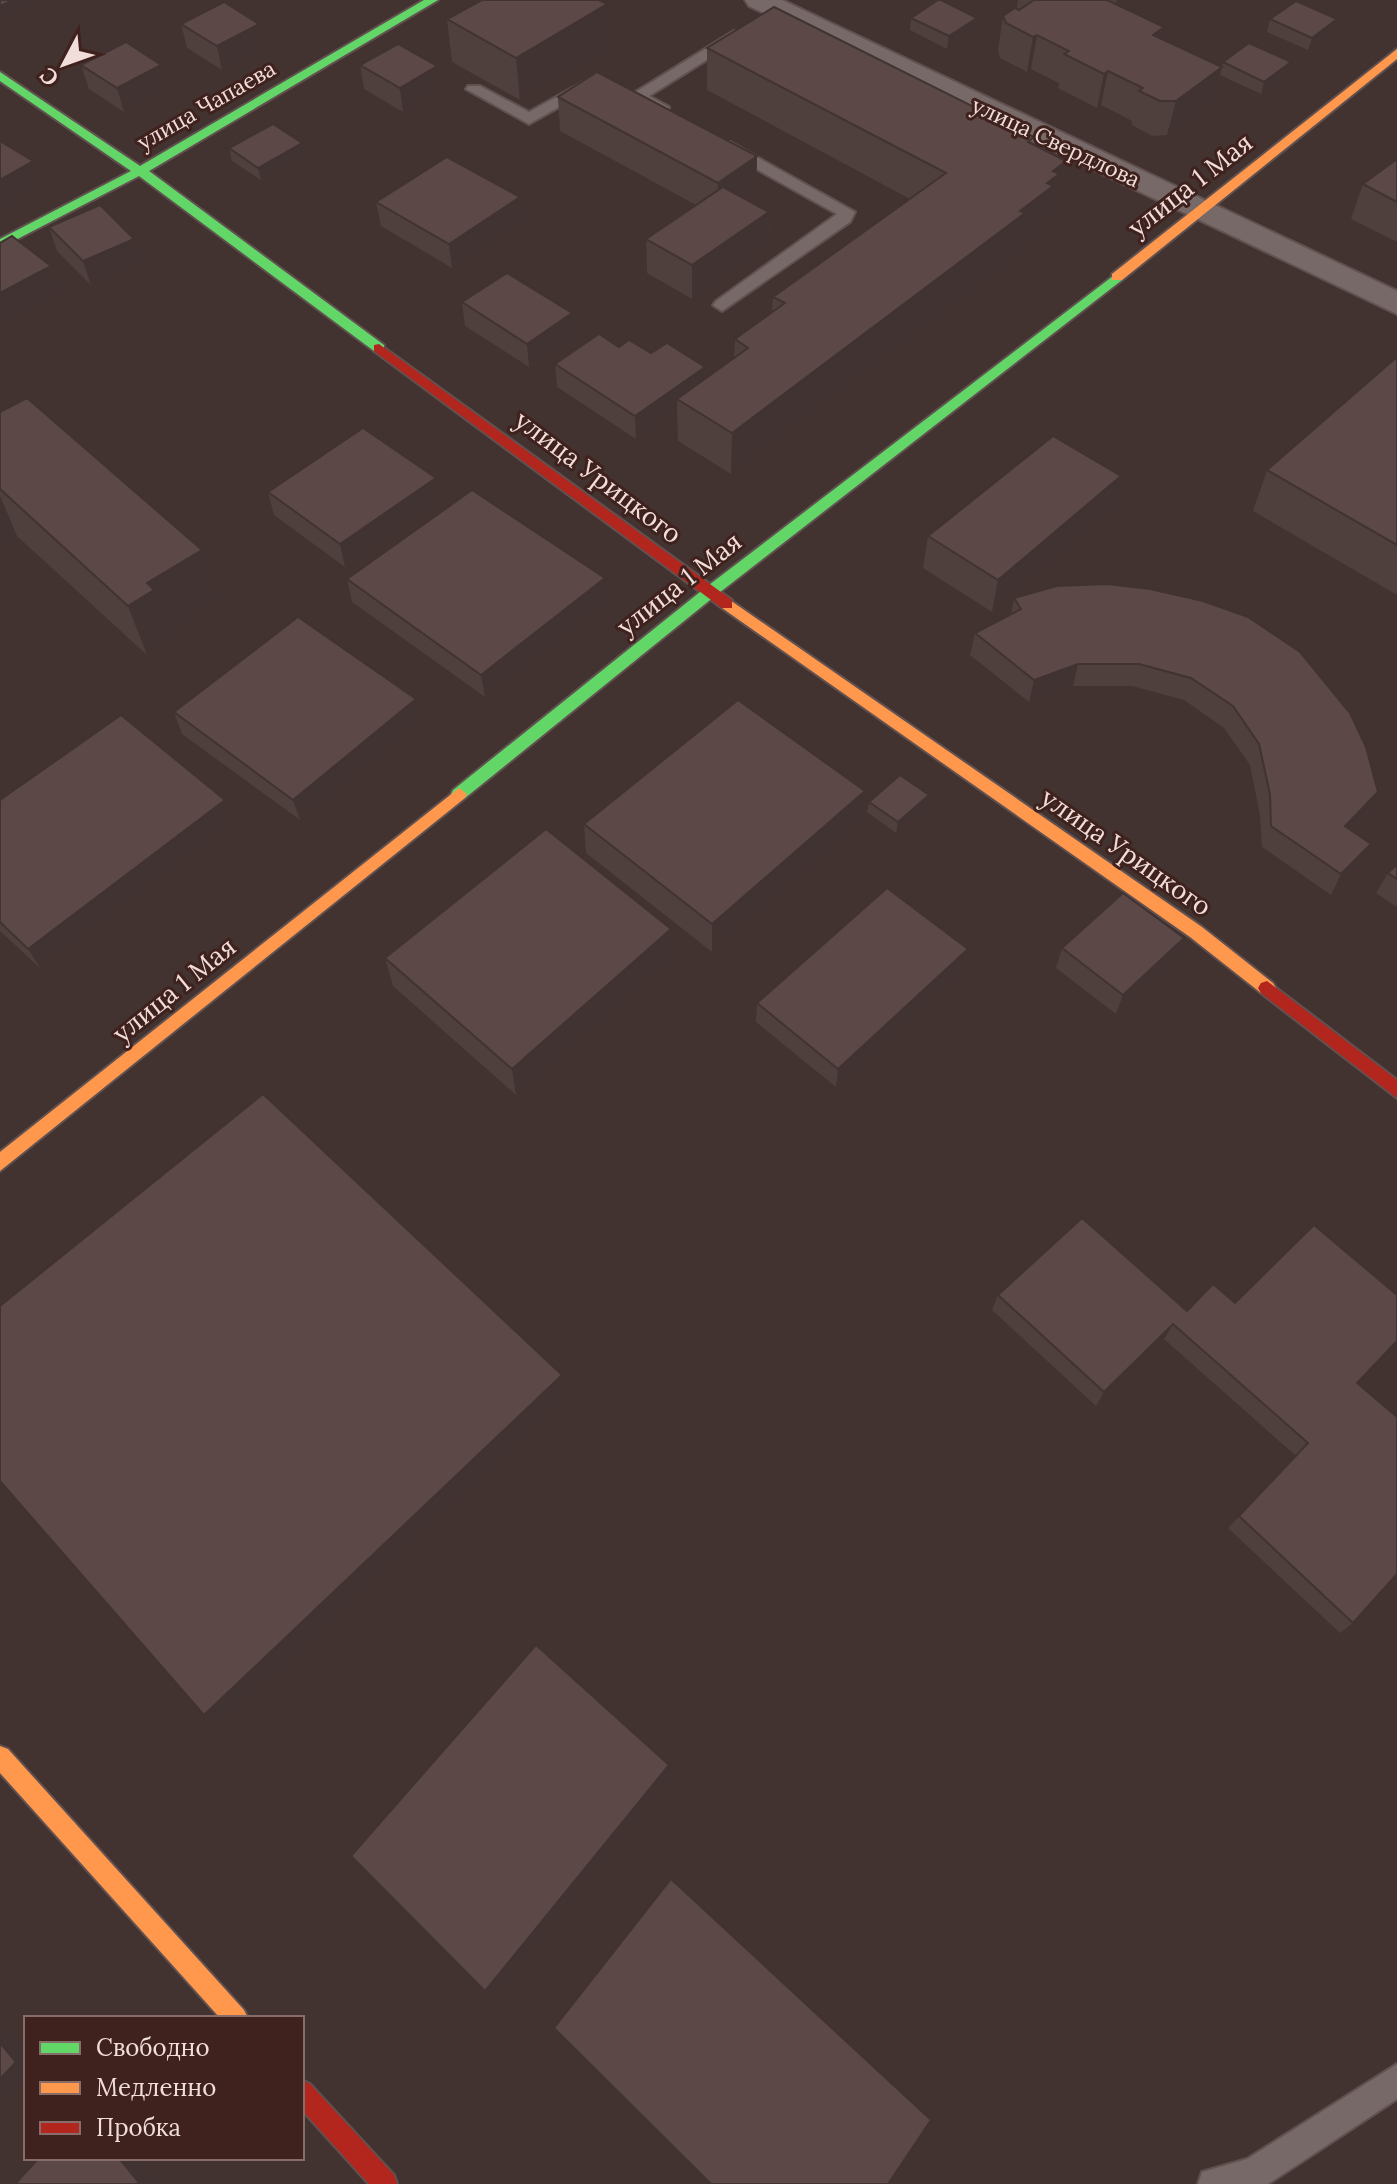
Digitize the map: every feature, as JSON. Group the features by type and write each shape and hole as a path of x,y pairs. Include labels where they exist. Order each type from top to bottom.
{"main road":[{"name":"улица Чапаева","path":"0,244 140,171 432,0"},
{"name":"улица 1 Мая","path":"0,1163 710,592 1203,210 1397,53"},
{"name":"улица Урицкого","path":"0,76 140,171 710,592 1196,932 1397,1090"},
{"path":"0,1757 234,2016"},
{"path":"304,2094 385,2184"}],"street":[{"name":"улица Свердлова","path":"763,13 1203,210 1397,304"}],"lane":[{"path":"637,96 763,13"},
{"path":"474,89 529,119 609,82 678,119"},
{"path":"719,141 846,212 844,218 722,305"},
{"path":"1214,2184 1254,2174 1397,2080"}],"building":[{"path":"482,0 599,0 607,4 516,58 447,19"},
{"path":"938,0 977,18 949,36 911,18"},
{"path":"1034,0 1107,0 1164,27 1153,35 1222,67 1176,101 1160,101 1139,91 1143,88 1108,71 1104,74 1064,54 1069,51 1006,23 1003,16"},
{"path":"1296,1 1337,19 1312,38 1270,19"},
{"path":"224,2 259,24 217,46 181,24"},
{"path":"774,7 1034,137 1028,142 1066,161 1053,171 1059,174 1047,183 1053,186 1020,211 1025,213 732,433 677,399 748,348 735,339 785,303 773,297 946,173 707,48"},
{"path":"126,42 161,65 117,88 81,65"},
{"path":"1249,43 1291,62 1264,82 1223,62"},
{"path":"398,44 437,66 400,88 360,65"},
{"path":"597,72 757,156 718,183 558,97"},
{"path":"273,124 302,143 258,168 229,148"},
{"path":"0,141 33,161 0,180"},
{"path":"447,157 520,197 449,244 376,202"},
{"path":"1397,159 1397,202 1363,184"},
{"path":"723,187 769,212 692,265 646,239"},
{"path":"100,205 134,239 83,261 49,227"},
{"path":"12,236 51,266 0,293 0,243"},
{"path":"507,273 572,313 527,344 462,302"},
{"path":"599,334 619,347 629,340 651,353 667,343 705,367 635,416 555,364"},
{"path":"1397,357 1397,545 1267,470"},
{"path":"27,398 202,550 147,583 154,590 128,606 0,489 0,412"},
{"path":"363,428 436,478 340,544 268,492"},
{"path":"1053,436 1121,476 998,580 928,536"},
{"path":"472,490 605,578 481,675 347,579"},
{"path":"1107,584 1150,589 1203,601 1248,617 1300,652 1350,713 1366,747 1378,792 1345,826 1371,844 1341,874 1271,826 1270,794 1259,744 1233,706 1191,678 1139,664 1078,664 1034,680 975,633 1021,609 1014,598 1057,586"},
{"path":"298,617 416,699 293,800 174,712"},
{"path":"738,700 865,791 712,924 584,824"},
{"path":"121,715 225,800 28,949 0,922 0,800"},
{"path":"900,775 929,795 898,822 869,802"},
{"path":"546,829 671,929 512,1069 385,958"},
{"path":"1397,864 1397,879 1388,873"},
{"path":"887,888 968,949 838,1069 757,1003"},
{"path":"1123,893 1184,938 1123,995 1062,948"},
{"path":"263,1094 562,1375 204,1715 0,1481 0,1306"},
{"path":"1082,1218 1187,1311 1213,1284 1235,1303 1314,1225 1397,1295 1397,1341 1357,1383 1397,1417 1397,1574 1353,1623 1239,1516 1308,1443 1173,1324 1104,1392 998,1295"},
{"path":"536,1645 669,1765 485,1991 351,1856"},
{"path":"671,1879 931,2120 888,2184 711,2184 554,2028"},
{"path":"0,2043 16,2062 0,2079"},
{"path":"37,2160 121,2160 140,2184 15,2184"}],"traffic: fast":[{"path":"0,244 140,171 432,0"},
{"path":"0,76 140,171 379,348"},
{"path":"459,794 710,592 1117,277"}],"traffic: slow":[{"path":"1117,277 1397,53"},
{"path":"727,604 1196,932 1267,988"},
{"path":"0,1163 459,794"},
{"path":"0,1757 234,2016"}],"traffic: jam":[{"path":"379,348 727,604"},
{"path":"1267,988 1397,1090"},
{"path":"304,2094 385,2184"}]}
